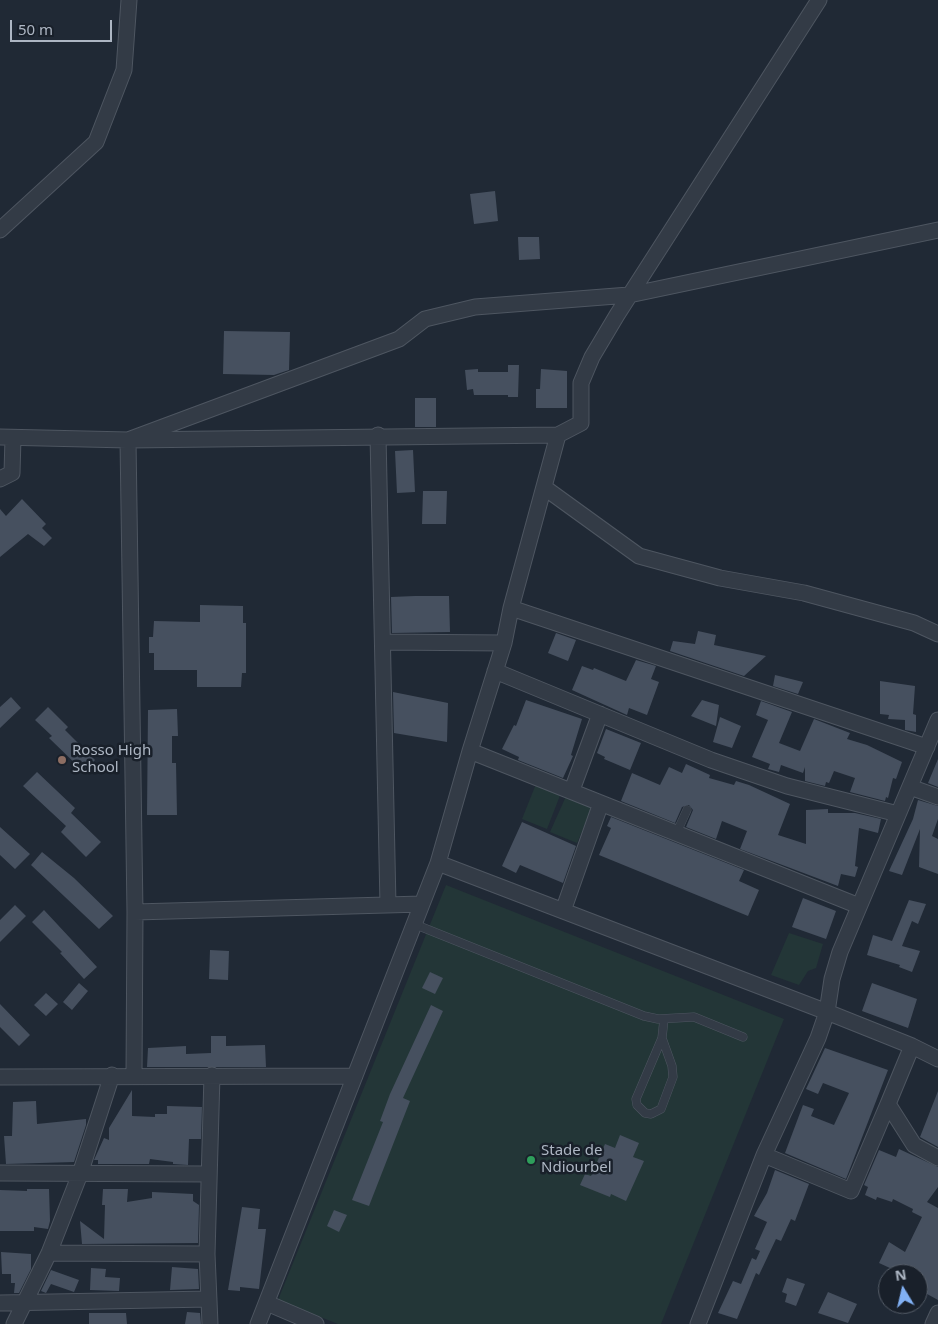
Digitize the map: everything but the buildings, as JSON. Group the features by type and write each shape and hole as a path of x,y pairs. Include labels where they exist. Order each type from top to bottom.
{"street":[{"path":"0,230 96,142 124,70 129,0"},
{"path":"0,479 12,473 6,437 128,440 378,435 558,435 581,423 581,383 592,357 629,295 819,0"},
{"path":"128,440 399,338 425,319 475,307 629,295 938,230"},
{"path":"378,435 388,905"},
{"path":"258,1324 438,863 470,751 504,643 511,608 558,435"},
{"path":"128,440 135,912 134,1075"},
{"path":"545,488 639,556 720,578 804,593 914,623 938,634"},
{"path":"511,608 927,747"},
{"path":"383,642 504,643"},
{"path":"495,671 710,760 787,786 898,814"},
{"path":"572,790 600,714"},
{"path":"698,1324 764,1155 818,1038 827,1012 836,966 859,906 938,720"},
{"path":"470,751 572,790 676,834 859,906"},
{"path":"910,787 938,796"},
{"path":"563,911 601,803"},
{"path":"438,863 827,1012 912,1046 938,1059"},
{"path":"135,912 422,904"},
{"path":"764,1155 851,1191 912,1046"},
{"path":"0,1077 112,1075 355,1076"},
{"path":"14,1324 49,1253 80,1174 112,1075"},
{"path":"210,1324 207,1254 212,1075"},
{"path":"888,1104 914,1145 938,1158"},
{"path":"0,1173 209,1174"},
{"path":"49,1253 207,1254"},
{"path":"0,1303 209,1299"},
{"path":"267,1303 316,1324"},
{"path":"933,1324 938,1314"}],"lane":[{"path":"676,834 686,810"},
{"path":"414,924 644,1016 664,1019 694,1017 744,1037"},
{"path":"662,1038 672,1066 672,1077 661,1109 651,1114 645,1113 637,1105 636,1099 662,1038 664,1019"}],"shaded area":[{"path":"536,784 561,793 547,829 522,819"},
{"path":"567,794 593,806 577,843 550,832"},
{"name":"Stade de Ndiourbel","path":"446,885 784,1019 661,1324 338,1324 278,1300"},
{"path":"789,933 823,944 816,968 808,971 799,985 771,975"}],"place":[{"name":"Rosso High School","path":"62,760"},
{"name":"Stade de Ndiourbel","path":"531,1160"}]}
